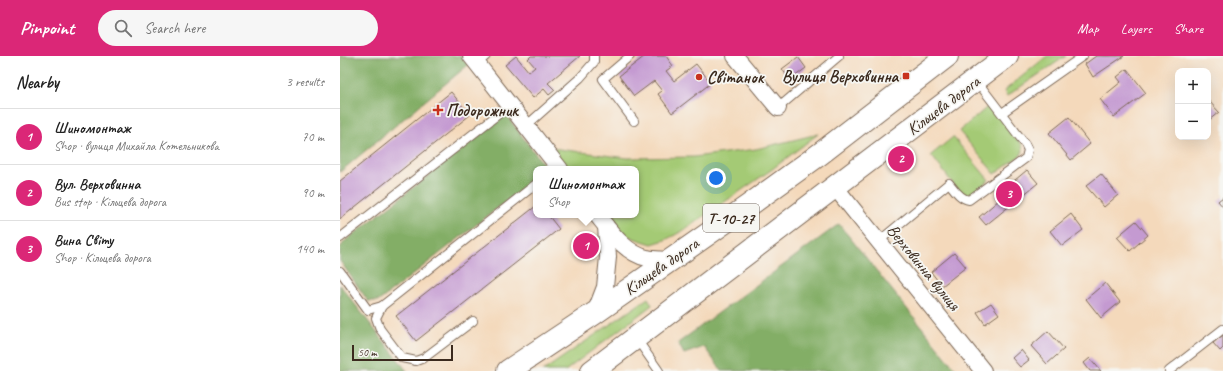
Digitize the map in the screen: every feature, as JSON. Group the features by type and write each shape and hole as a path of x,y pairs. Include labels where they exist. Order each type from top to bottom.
{"highway":[{"name":"Кільцева дорога","path":"508,371 595,313 748,206 820,154 946,56"},
{"name":"Кільцева дорога","path":"592,371 1007,56"}],"street":[{"path":"735,56 778,108"},
{"path":"478,58 510,105 556,166"},
{"name":"Верховинна вулиця","path":"835,187 983,371"},
{"path":"602,221 617,239 635,254 646,258 669,260"},
{"path":"595,313 605,287 608,257 602,221"}],"lane":[{"path":"526,126 580,78 594,62 594,56"},
{"path":"630,56 603,79 634,121"},
{"path":"778,108 839,56"},
{"path":"1002,113 1083,56"},
{"path":"879,241 949,182 964,200 969,200 1026,158 1028,150 1025,144 976,80"},
{"path":"340,238 510,105"},
{"path":"340,271 368,310 382,306 533,186"},
{"path":"382,306 376,318 380,329 402,358 416,362 424,358 473,321"},
{"path":"1169,371 1223,329"},
{"path":"636,338 659,371"}],"green space":[{"path":"340,56 461,56 468,65 340,172"},
{"path":"1047,56 1066,56 1007,96 1004,91"},
{"path":"991,104 1022,145 1023,151 1021,155 995,174 959,131"},
{"path":"506,115 545,166 533,166 533,180 379,301 368,301 340,261 340,248 345,241"},
{"path":"818,134 771,170 681,232 665,240 652,244 621,233 607,218 639,218 639,166 565,166 551,148 627,158 694,157 756,149"},
{"path":"953,137 989,180 971,195 966,197 961,194 931,155"},
{"path":"839,224 957,371 722,371 704,347 684,354 678,343"},
{"path":"340,285 407,371 340,371"},
{"path":"648,298 652,305 565,371 543,371"}],"building":[{"path":"516,56 529,72 535,67 528,59 531,56 580,56 548,83 555,90 549,95 544,89 533,98 505,65"},
{"path":"645,56 666,56 673,66 666,71 674,81 696,64 711,83 672,113 658,94 662,91 654,81 634,96 619,76"},
{"path":"1096,56 1124,56 1093,77 1085,64"},
{"path":"798,57 806,68 790,80 782,69"},
{"path":"1127,69 1146,93 1114,117 1100,99 1121,82 1117,77"},
{"path":"451,92 470,115 340,219 340,181"},
{"path":"1211,103 1219,112 1211,119"},
{"path":"1069,117 1090,144 1071,160 1049,133"},
{"path":"1027,170 1038,183 986,225 979,217 999,200 996,196"},
{"path":"1101,174 1118,195 1104,207 1086,186"},
{"path":"1223,197 1223,207 1218,201"},
{"path":"533,208 533,218 550,218 559,229 416,341 396,316"},
{"path":"1071,214 1083,230 1062,246 1050,231"},
{"path":"1136,221 1148,235 1130,251 1117,237"},
{"path":"587,238 594,246 584,253 578,245"},
{"path":"954,253 966,267 942,286 931,272"},
{"path":"1105,283 1120,302 1101,318 1086,299"},
{"path":"991,303 999,314 985,324 977,312"},
{"path":"1048,331 1064,349 1047,364 1031,346"},
{"path":"1223,335 1223,348 1220,351 1213,343"},
{"path":"1021,350 1029,360 1020,367 1012,358"},
{"path":"1090,358 1101,371 1090,371 1084,363"}],"place":[{"name":"Вулиця Верховинна","path":"906,76"},
{"name":"Світанок","path":"699,77"},
{"name":"Подорожник","path":"438,110"},
{"name":"Вул. Верховинна","path":"901,159"},
{"name":"Вина Світу","path":"1009,194"},
{"name":"Шиномонтаж","path":"586,246"}]}
